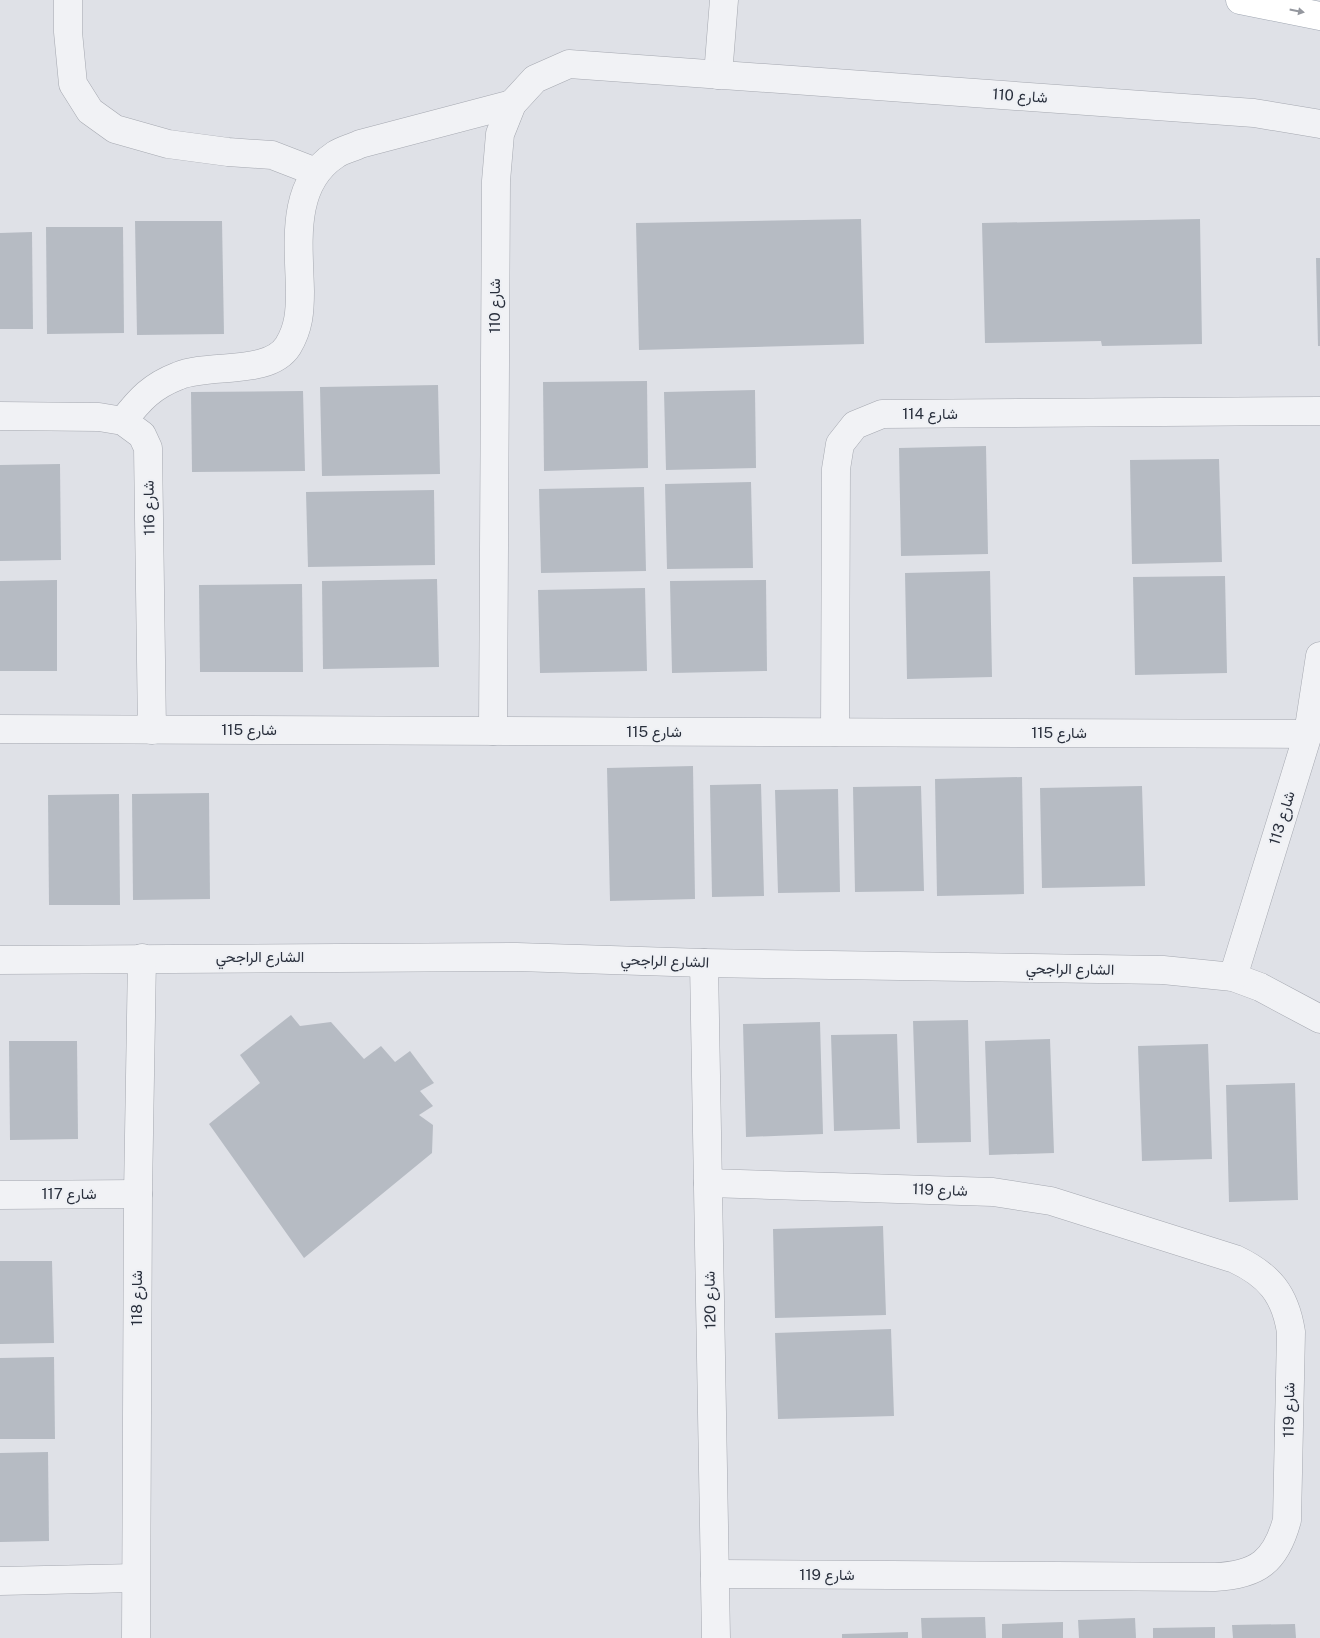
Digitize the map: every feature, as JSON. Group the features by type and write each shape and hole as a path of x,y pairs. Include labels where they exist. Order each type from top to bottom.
{"main road":[{"path":"1240,0 1320,16"}],"street":[{"path":"68,0 68,32 74,84 90,111 115,129 168,144 228,152 272,155 316,172"},
{"path":"718,75 724,0"},
{"name":"شارع 110","path":"493,732 496,181 500,134 512,104 535,79 569,64 1254,113 1320,124"},
{"path":"123,421 141,398 159,384 180,375 202,369 254,365 272,360 287,348 296,333 300,315 299,221 304,195 316,172 336,155 360,144 512,104"},
{"name":"114 شارع","path":"834,732 836,469 840,444 855,425 882,414 1320,411"},
{"name":"شارع 116","path":"0,416 99,417 123,421 142,434 148,448 152,730"},
{"name":"شارع 113","path":"1233,977 1308,734 1320,656"},
{"name":"شارع 115","path":"0,730 1308,734"},
{"name":"الشارع الراجحي","path":"0,960 517,957 704,963 1163,970 1233,977 1275,995 1320,1019"},
{"name":"شارع 118","path":"136,1638 138,1194 142,958"},
{"name":"شارع 120","path":"704,963 716,1638"},
{"name":"شارع 119","path":"708,1183 993,1192 1051,1201 1234,1259 1252,1268 1268,1280 1280,1295 1288,1313 1291,1332 1287,1520 1282,1539 1271,1556 1255,1569 1236,1576 1215,1577 715,1574"},
{"name":"شارع 117","path":"0,1195 138,1194"},
{"path":"0,1581 135,1578"}],"building":[{"path":"861,219 864,344 639,350 636,223"},
{"path":"1200,219 1202,344 1102,346 1101,341 985,343 982,223"},
{"path":"135,221 222,221 224,334 137,335"},
{"path":"46,227 123,227 124,333 47,334"},
{"path":"32,232 33,329 0,329 0,233"},
{"path":"1316,258 1320,258 1320,346 1318,346"},
{"path":"647,381 648,468 544,471 543,382"},
{"path":"438,385 440,474 322,476 320,387"},
{"path":"755,390 756,468 666,470 664,392"},
{"path":"303,391 305,471 192,472 191,392"},
{"path":"986,446 988,554 901,556 899,448"},
{"path":"1219,459 1222,562 1132,564 1130,460"},
{"path":"60,464 61,560 0,561 0,465"},
{"path":"751,482 753,568 667,569 665,484"},
{"path":"644,487 646,571 541,573 539,489"},
{"path":"434,490 435,565 308,567 306,492"},
{"path":"990,571 992,677 907,679 905,573"},
{"path":"1225,576 1227,673 1135,675 1133,577"},
{"path":"437,579 439,667 323,669 322,581"},
{"path":"57,580 57,671 0,671 0,581"},
{"path":"766,580 767,671 672,673 670,581"},
{"path":"302,584 303,672 200,672 199,585"},
{"path":"645,588 647,671 540,673 538,590"},
{"path":"693,766 695,899 610,901 607,768"},
{"path":"1022,777 1024,894 937,896 935,779"},
{"path":"761,784 764,896 712,897 710,785"},
{"path":"921,786 924,891 855,892 853,787"},
{"path":"1142,786 1145,886 1042,888 1040,788"},
{"path":"838,789 840,892 778,893 775,790"},
{"path":"209,793 210,899 133,900 132,794"},
{"path":"119,794 120,905 49,905 48,795"},
{"path":"291,1015 300,1026 331,1022 364,1059 381,1046 395,1062 410,1051 434,1083 420,1091 433,1106 419,1115 433,1125 432,1153 304,1258 209,1124 260,1083 240,1055"},
{"path":"968,1020 971,1142 917,1143 913,1021"},
{"path":"820,1022 823,1134 746,1137 743,1024"},
{"path":"897,1034 900,1129 834,1131 831,1035"},
{"path":"1050,1039 1054,1153 989,1155 985,1041"},
{"path":"9,1041 77,1041 78,1139 10,1140"},
{"path":"1208,1044 1212,1159 1142,1161 1138,1046"},
{"path":"1295,1083 1298,1200 1229,1202 1226,1085"},
{"path":"883,1226 886,1315 775,1318 773,1229"},
{"path":"0,1261 52,1261 54,1343 0,1344"},
{"path":"891,1329 894,1416 778,1419 775,1333"},
{"path":"54,1357 55,1439 0,1439 0,1358"},
{"path":"48,1452 49,1541 0,1542 0,1453"},
{"path":"985,1617 986,1638 922,1638 921,1618"},
{"path":"1135,1618 1136,1638 1079,1638 1078,1620"},
{"path":"1063,1622 1063,1638 1002,1638 1002,1624"},
{"path":"1295,1624 1296,1638 1233,1638 1232,1625"},
{"path":"1215,1627 1215,1638 1153,1638 1153,1628"},
{"path":"908,1632 908,1638 842,1638 842,1634"}]}
